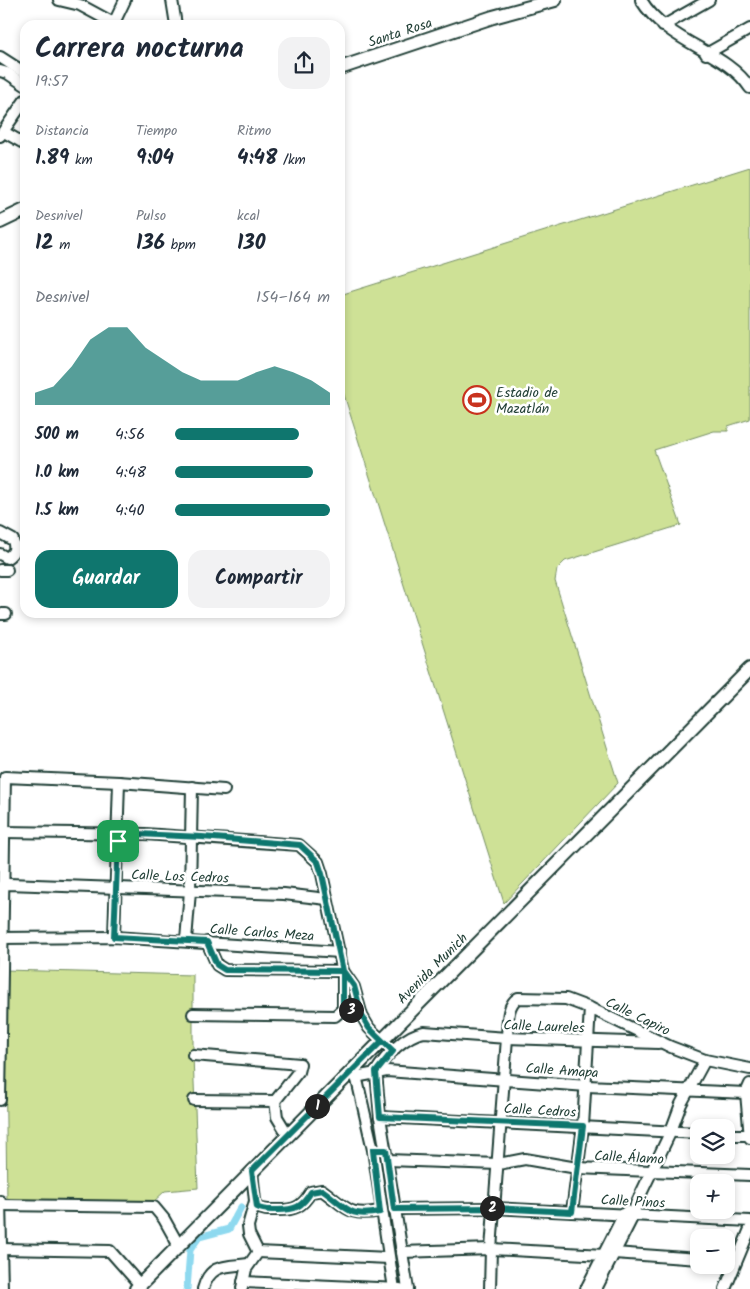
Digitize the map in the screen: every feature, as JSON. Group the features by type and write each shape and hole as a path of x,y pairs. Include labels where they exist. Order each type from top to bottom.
{"main road":[{"name":"Santa Rosa","path":"345,66 492,17 555,0"},
{"path":"0,222 20,212"},
{"name":"Avenida Munich","path":"138,1287 288,1135 355,1072 382,1041 750,669"}],"street":[{"path":"59,0 80,5 108,20"},
{"path":"117,20 125,0"},
{"path":"172,0 175,20"},
{"path":"641,0 664,26 732,69 749,85"},
{"path":"664,26 709,0"},
{"path":"706,54 750,28"},
{"path":"0,57 20,70"},
{"path":"0,71 7,73 20,82"},
{"path":"20,107 2,134 20,142"},
{"path":"0,533 13,540 14,552 3,556"},
{"path":"0,1100 1,844 5,777 119,782 224,790"},
{"path":"114,937 119,782"},
{"path":"186,940 190,891 192,787"},
{"path":"3,832 116,833 300,845 318,862 340,952 343,971 342,1011"},
{"name":"Calle Los Cedros","path":"1,887 8,884 116,887 284,894 327,899"},
{"name":"Calle Carlos Meza","path":"1,938 114,937 186,940 340,952"},
{"path":"207,942 217,965 225,970 343,971"},
{"path":"343,971 354,986 362,1016 369,1028 393,1051 376,1072 378,1104 408,1289"},
{"name":"Calle Capiro","path":"507,1038 510,1006 514,1001 518,998 551,997 566,999 590,1008 662,1043 705,1060 750,1070"},
{"path":"572,1212 583,1126 590,1008"},
{"path":"193,1014 335,1016 342,1011 352,1011 362,1016"},
{"name":"Calle Laureles","path":"393,1051 415,1034 424,1032 507,1038 662,1043"},
{"path":"490,1289 491,1249 507,1038"},
{"path":"193,1054 298,1063 300,1066 298,1072 275,1101 276,1113 288,1135"},
{"path":"586,1289 631,1211 671,1131 681,1104 690,1091 705,1060"},
{"name":"Calle Amapa","path":"355,1072 387,1071 586,1086 690,1091 748,1088"},
{"path":"355,1072 373,1150 380,1212 394,1289"},
{"path":"735,1135 750,1137 748,1088"},
{"path":"194,1100 275,1101"},
{"path":"364,1106 378,1104"},
{"name":"Calle Cedros","path":"380,1117 690,1132"},
{"name":"Calle Álamo","path":"373,1150 387,1155 498,1164 525,1160 577,1168 750,1175"},
{"path":"252,1171 255,1201 248,1226 249,1234 258,1252"},
{"path":"255,1201 260,1209 293,1210 304,1204 311,1192 322,1190 352,1213 363,1215 380,1212"},
{"path":"0,1200 2,1289"},
{"path":"0,1205 154,1207 164,1219 178,1246"},
{"name":"Calle Pinos","path":"394,1209 494,1208 572,1212 631,1211 750,1221"},
{"path":"596,1289 614,1253 631,1211"},
{"path":"735,1256 750,1229"},
{"path":"0,1249 104,1249 115,1255 138,1287"},
{"path":"402,1252 491,1249 604,1255"},
{"path":"258,1252 389,1258"},
{"path":"258,1252 249,1264 243,1286 402,1289"},
{"path":"614,1253 690,1258"},
{"path":"204,1284 209,1274 215,1269 249,1264"},
{"path":"728,1289 730,1274"}],"green space":[{"path":"750,167 750,419 728,426 728,431 714,431 654,450 681,525 565,561 557,569 555,581 618,783 504,903 345,398 345,293"},
{"path":"4,970 193,975 193,1055 198,1188 165,1191 152,1203 7,1202"}],"waterway":[{"path":"187,1289 190,1250 199,1237 229,1229 241,1207"}],"place":[{"name":"Estadio de Mazatlán","path":"477,400"}],"route":[{"path":"118,841 114,937 207,942 217,965 225,970 343,971 343,1009 348,1009 362,1016 364,1020 369,1028 393,1051 376,1072 380,1117 445,1118 583,1126 572,1212 494,1208 394,1209 386,1150 373,1150 380,1212 363,1215 352,1213 322,1190 311,1192 304,1204 293,1210 266,1210 257,1207 252,1171 382,1041 369,1028 362,1016 360,1002 354,986 343,971 318,862 300,845 202,837 116,833 118,841"}]}
